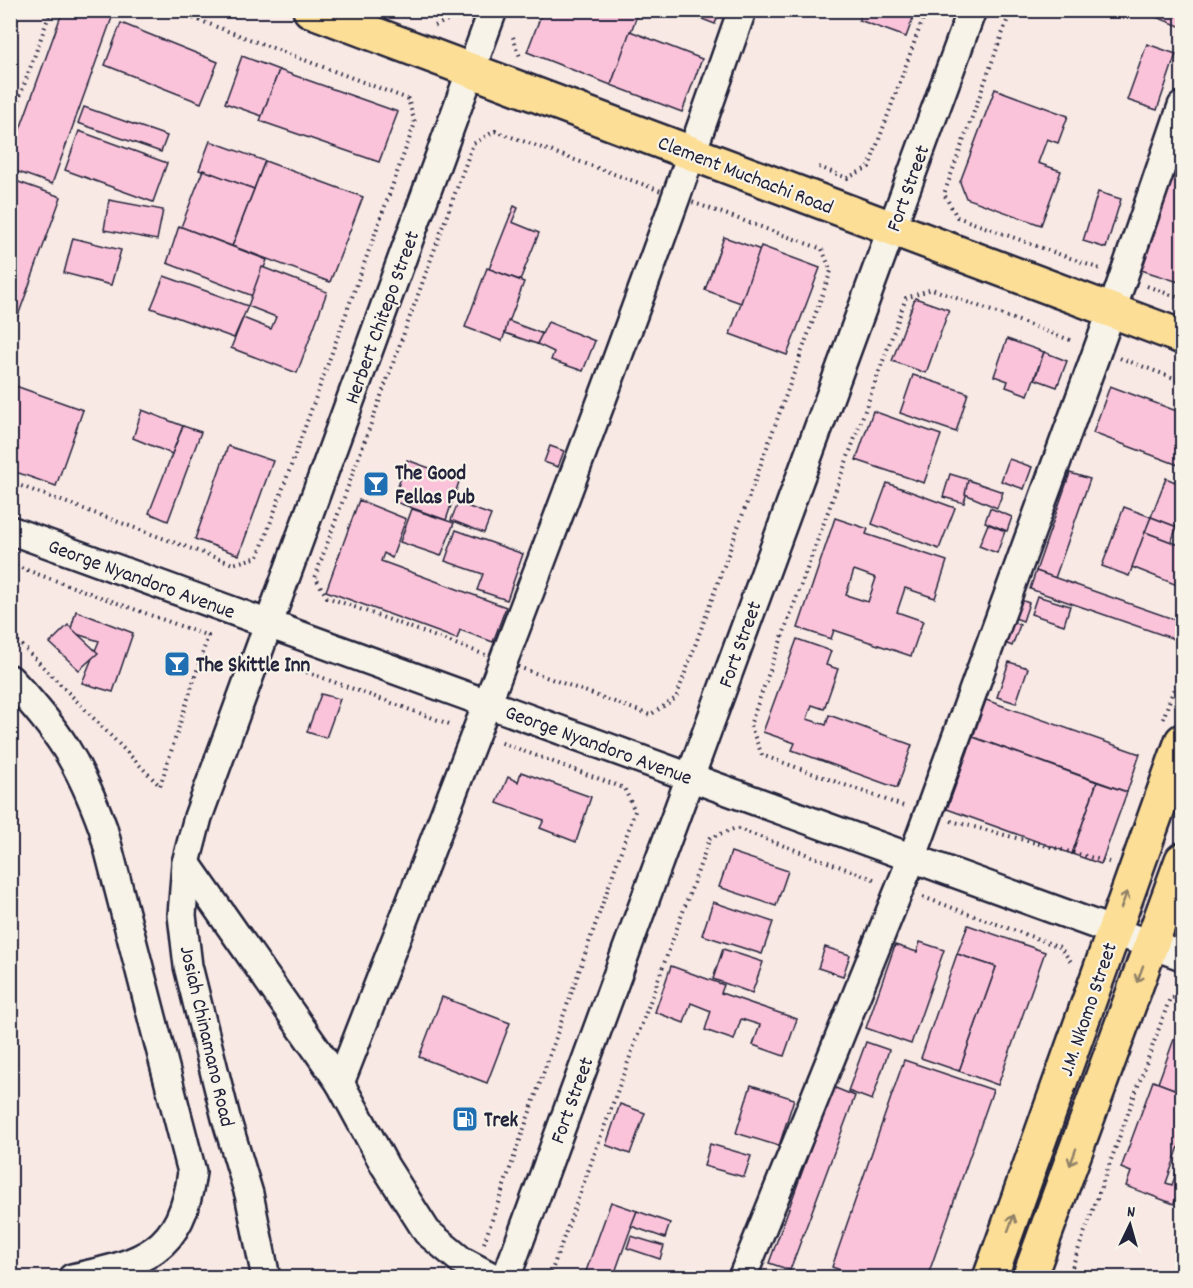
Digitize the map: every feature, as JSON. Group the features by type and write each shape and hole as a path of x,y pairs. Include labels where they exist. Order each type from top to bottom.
{"main road":[{"name":"Clement Muchachi Road","path":"310,10 1182,337"},
{"name":"J.M. Nkomo Street","path":"990,1278 1058,1095 1113,931 1182,741"},
{"name":"J.M. Nkomo Street","path":"1029,1278 1182,860"}],"street":[{"name":"Herbert Chitepo Street","path":"269,624 493,10"},
{"path":"340,1083 488,703 692,153 742,10"},
{"name":"Fort Street","path":"506,1278 972,10"},
{"path":"742,1278 928,815 1098,350 1182,106"},
{"name":"George Nyandoro Avenue","path":"12,531 1182,956"},
{"name":"Josiah Chinamano Road","path":"267,1278 249,1194 226,1118 188,966 182,915 186,863 198,817 269,624"},
{"path":"10,679 43,714 64,743 85,779 103,828 192,1172 186,1208 179,1222 156,1249 124,1266 72,1278"},
{"path":"186,863 340,1083 385,1166 427,1232 462,1261 484,1273"}],"path":[{"path":"10,124 51,10"},
{"path":"10,482 233,564 258,557 415,123 408,99 172,10"},
{"path":"1011,10 944,194 957,217 1182,299"},
{"path":"1111,862 928,815 762,755 750,725 906,298 932,289 1182,381"},
{"path":"10,564 208,636 160,786 10,633"},
{"path":"301,670 624,788 634,811 484,1273"},
{"path":"1068,1278 1170,998 1182,996"}],"building":[{"path":"63,10 114,12 52,184 10,169 10,157"},
{"path":"543,10 639,10 611,85 527,52"},
{"path":"679,10 720,10 715,24"},
{"path":"863,10 916,10 906,37 859,20"},
{"path":"1138,10 1182,10 1182,27"},
{"path":"121,23 218,62 201,103 105,65"},
{"path":"630,31 702,59 682,112 611,85"},
{"path":"1147,44 1176,54 1157,110 1127,100"},
{"path":"242,56 279,70 262,116 225,103"},
{"path":"279,70 398,112 379,162 260,121"},
{"path":"995,89 1068,116 1058,143 1047,139 1038,163 1061,171 1041,225 966,198 960,182"},
{"path":"84,107 167,136 161,152 78,123"},
{"path":"79,131 167,163 153,202 65,170"},
{"path":"1182,133 1182,283 1135,268"},
{"path":"210,141 265,161 254,189 199,170"},
{"path":"265,161 363,197 330,282 232,246"},
{"path":"203,170 254,189 232,246 181,227"},
{"path":"10,179 61,197 10,338"},
{"path":"1098,192 1121,199 1106,248 1083,241"},
{"path":"109,200 163,210 157,240 104,230"},
{"path":"514,206 518,208 512,222 539,233 520,280 489,269"},
{"path":"179,226 267,260 253,296 167,263"},
{"path":"724,237 761,250 741,303 705,290"},
{"path":"73,238 121,250 111,285 64,273"},
{"path":"761,246 820,268 787,355 730,334"},
{"path":"262,267 327,292 297,373 231,348 243,318 271,329 276,317 248,306"},
{"path":"487,268 524,282 502,341 465,327"},
{"path":"164,276 248,306 234,338 151,308"},
{"path":"915,298 949,310 926,373 892,361"},
{"path":"508,321 543,334 537,344 505,333"},
{"path":"548,322 595,341 583,371 551,360 554,352 537,344"},
{"path":"1007,339 1044,352 1028,395 1006,387 1008,381 994,376"},
{"path":"1044,352 1067,361 1057,387 1035,379"},
{"path":"913,375 968,393 956,432 900,413"},
{"path":"10,384 83,410 56,486 10,470"},
{"path":"1110,386 1182,413 1182,529 1151,517 1166,478 1175,482 1181,466 1093,433"},
{"path":"142,410 183,426 172,454 133,438"},
{"path":"873,411 941,435 924,483 856,460"},
{"path":"183,426 201,432 168,521 149,513"},
{"path":"228,446 273,461 239,555 195,539"},
{"path":"550,446 564,451 558,467 544,462"},
{"path":"1009,459 1032,467 1024,489 1001,481"},
{"path":"407,460 460,479 446,520 393,501"},
{"path":"1070,473 1090,479 1055,578 1036,571"},
{"path":"950,474 970,480 964,503 943,497"},
{"path":"968,480 1003,492 997,508 965,494"},
{"path":"887,483 955,508 939,549 872,524"},
{"path":"359,500 406,519 392,558 384,553 381,561 506,607 493,642 460,630 457,639 326,591"},
{"path":"458,503 491,515 484,533 451,520"},
{"path":"1124,507 1151,517 1129,576 1102,566"},
{"path":"990,508 1012,517 1007,531 985,522"},
{"path":"412,509 454,523 441,556 400,542"},
{"path":"1151,517 1177,527 1171,542 1145,532"},
{"path":"835,518 868,529 866,534 947,561 935,598 905,588 897,612 923,621 911,656 834,630 831,639 798,628","holes":["854,570 876,578 868,602 846,595"]},
{"path":"988,524 1005,531 997,553 979,546"},
{"path":"456,530 523,554 507,600 477,590 483,574 445,561"},
{"path":"1145,532 1182,546 1182,587 1132,567"},
{"path":"1036,571 1182,622 1180,641 1030,589"},
{"path":"1037,596 1070,606 1064,625 1031,614"},
{"path":"1013,597 1029,603 1023,621 1007,615"},
{"path":"76,611 133,633 113,692 82,683 99,641 70,632"},
{"path":"1005,619 1020,625 1012,646 998,640"},
{"path":"68,625 98,653 79,670 50,643"},
{"path":"797,639 831,651 826,665 838,669 824,709 812,705 807,719 826,725 829,715 912,745 897,788 792,750 795,743 763,732"},
{"path":"1009,662 1028,668 1016,703 997,697"},
{"path":"321,694 340,699 326,738 307,732"},
{"path":"986,700 1140,754 1127,792 973,737"},
{"path":"973,737 1097,782 1072,854 947,809"},
{"path":"521,772 591,797 576,842 540,828 544,820 497,803 508,777 518,782"},
{"path":"1097,782 1127,792 1101,864 1072,854"},
{"path":"731,852 788,871 776,906 719,887"},
{"path":"713,902 773,922 762,954 702,935"},
{"path":"968,925 1045,952 998,1085 959,1071 996,967 957,954"},
{"path":"920,942 944,950 911,1044 866,1028 895,945 917,952"},
{"path":"825,947 850,955 843,976 818,968"},
{"path":"723,949 763,962 752,993 713,979"},
{"path":"957,954 996,967 959,1071 921,1058"},
{"path":"671,966 724,985 721,993 797,1019 784,1056 753,1045 760,1025 741,1019 734,1040 705,1030 711,1011 691,1003 684,1023 655,1012"},
{"path":"442,997 510,1023 487,1083 419,1057"},
{"path":"1177,1031 1182,1033 1182,1092 1158,1083"},
{"path":"866,1042 889,1050 872,1100 848,1091"},
{"path":"904,1060 993,1090 927,1278 863,1278 832,1267"},
{"path":"1153,1081 1182,1092 1182,1138 1166,1183 1172,1185 1182,1156 1182,1192 1178,1191 1174,1204 1126,1186 1131,1172 1121,1168"},
{"path":"751,1085 794,1099 779,1146 736,1133"},
{"path":"833,1087 855,1096 790,1270 769,1263"},
{"path":"620,1104 645,1113 630,1154 606,1145"},
{"path":"710,1144 751,1156 744,1177 704,1166"},
{"path":"611,1202 637,1211 613,1278 596,1278 585,1274"},
{"path":"637,1211 670,1223 665,1238 631,1226"},
{"path":"631,1236 664,1246 660,1259 627,1248"}],"place":[{"name":"The Good Fellas Pub","path":"376,484"},
{"name":"The Skittle Inn","path":"177,664"},
{"name":"Trek","path":"465,1119"}]}
